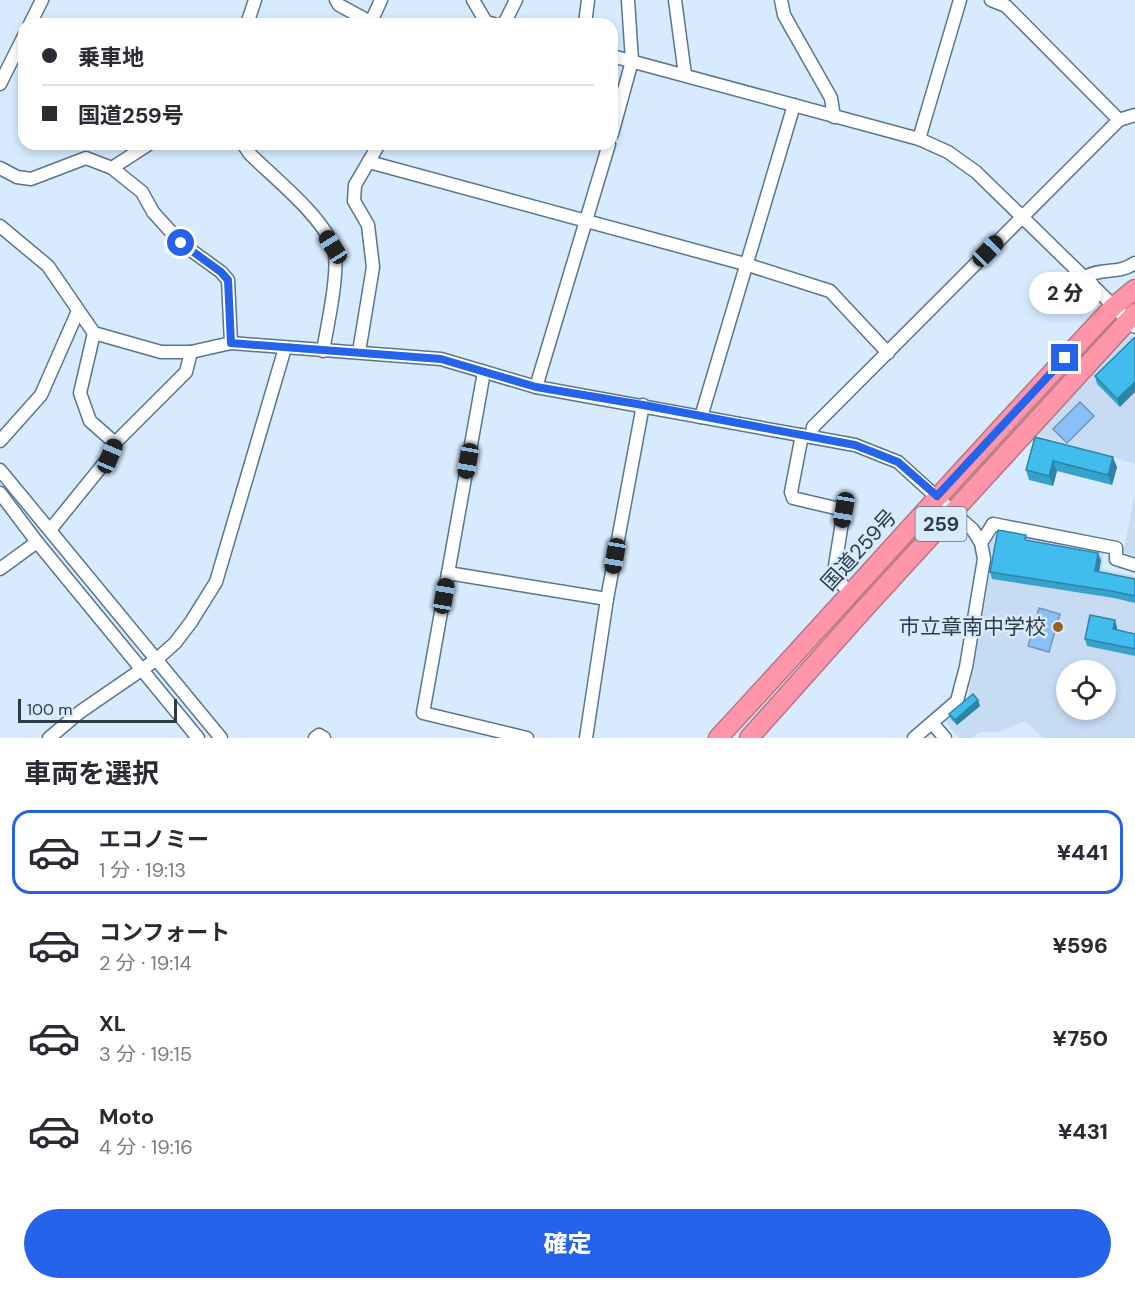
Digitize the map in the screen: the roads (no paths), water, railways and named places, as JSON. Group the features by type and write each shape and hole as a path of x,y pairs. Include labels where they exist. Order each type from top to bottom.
{"highway":[{"name":"国道259号","path":"718,738 851,594 937,496 1113,307 1135,289"},
{"name":"国道259号","path":"749,738 953,511 1132,320"}],"street":[{"path":"33,18 42,0"},
{"path":"249,18 255,0"},
{"path":"336,0 364,18"},
{"path":"375,18 381,0"},
{"path":"473,0 484,18"},
{"path":"507,18 516,0"},
{"path":"586,18 588,0"},
{"path":"618,112 632,61 628,0"},
{"path":"675,0 685,75"},
{"path":"781,0 783,15 831,98 834,117"},
{"path":"919,140 960,0"},
{"path":"991,0 1006,6 1119,120"},
{"path":"0,84 18,48"},
{"path":"618,58 919,140 948,152 976,172 1113,307 1132,320"},
{"path":"701,417 794,105"},
{"path":"851,594 836,578 835,566 844,510 793,498 791,492 806,436 1119,120 1135,115"},
{"path":"112,168 140,150"},
{"path":"247,150 310,213 333,247 335,271 323,351"},
{"path":"359,352 373,267 368,225 354,201 355,185 376,150"},
{"path":"536,387 607,150"},
{"path":"0,168 16,177 31,179 86,158 112,168 142,192 153,212 181,243 221,272 228,280 231,343"},
{"path":"369,162 746,264 830,291 888,353"},
{"path":"0,226 48,266 94,333 161,352 191,352 231,343 441,359 536,387 855,445 898,462 973,530 981,543 984,559 966,667 957,701 914,738"},
{"path":"1085,277 1093,272 1126,270 1135,263"},
{"path":"0,441 41,395 78,311"},
{"path":"94,333 80,393 90,421 115,443"},
{"path":"49,738 81,712 158,659 192,622 216,582 285,348"},
{"path":"50,530 110,456 115,443 186,372 191,352"},
{"path":"483,372 423,713 527,738"},
{"path":"586,738 643,405"},
{"path":"0,470 221,738"},
{"path":"0,493 198,738"},
{"path":"981,543 993,524 1116,548 1116,559 1135,566"},
{"path":"0,569 38,542"},
{"path":"448,573 608,599"},
{"path":"932,723 945,738"},
{"path":"315,738 319,735 324,738"}],"water":[{"path":"1080,402 1094,416 1067,443 1053,429"},
{"path":"1039,608 1060,614 1049,652 1028,646"}],"place":[{"name":"市立章南中学校","path":"1058,627"}]}
